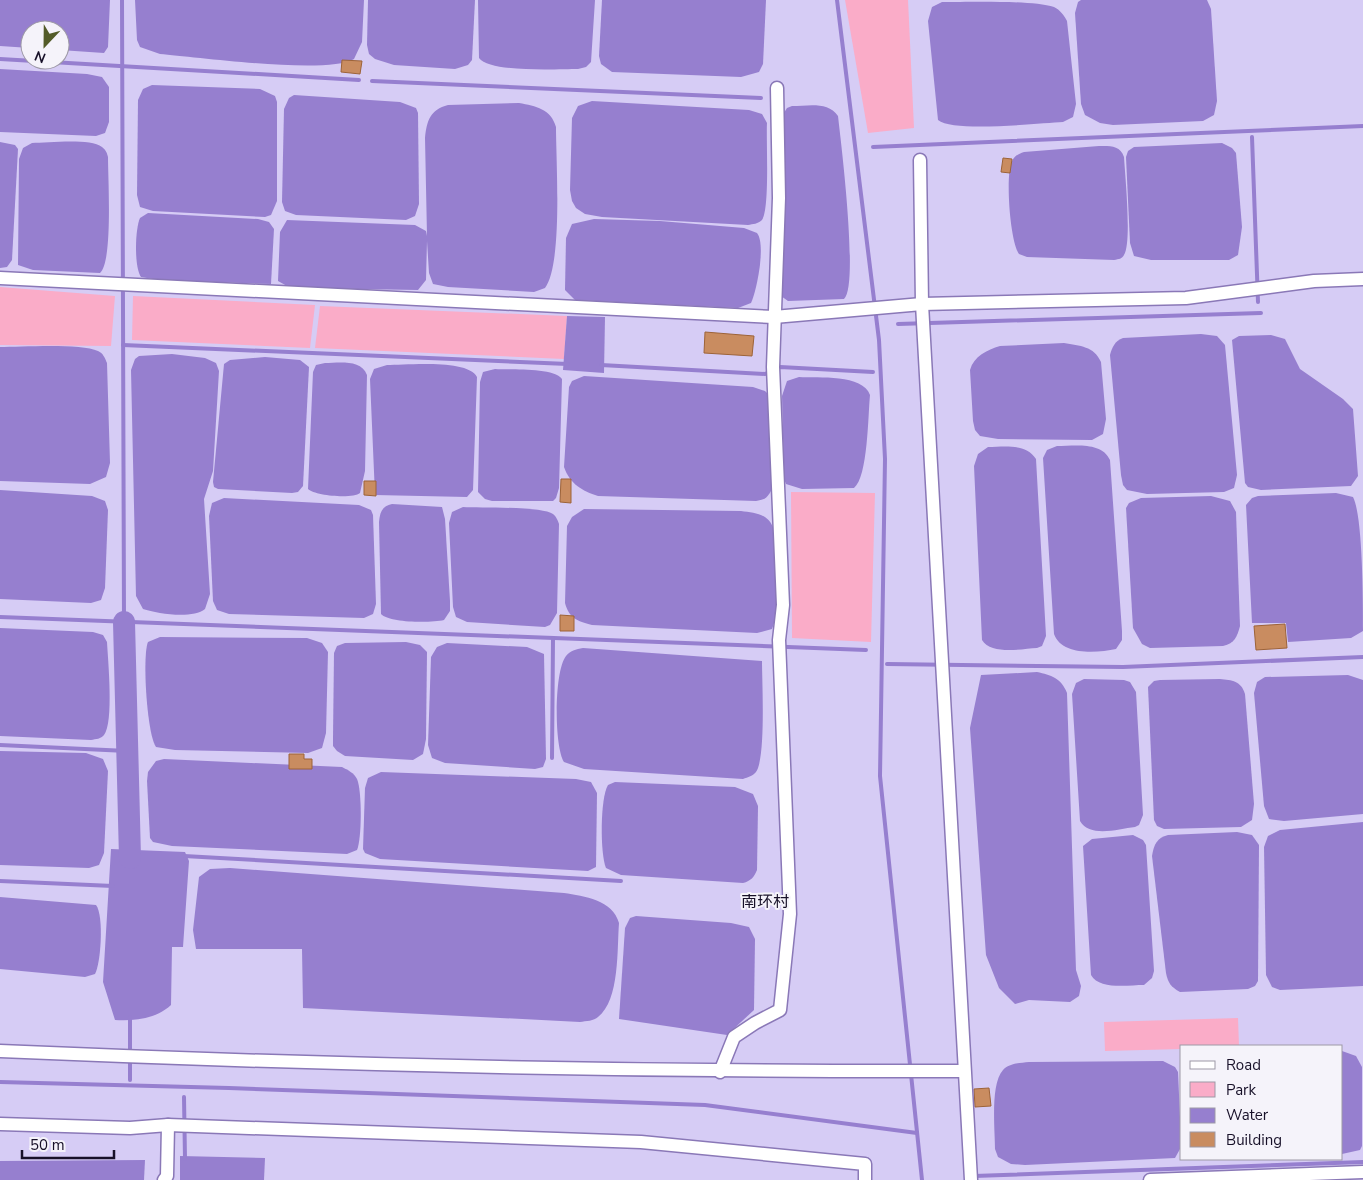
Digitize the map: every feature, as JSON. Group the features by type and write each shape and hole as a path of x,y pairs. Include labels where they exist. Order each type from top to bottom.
{"lane":[{"path":"720,1072 734,1037 780,1010 790,914 779,640 783,605 773,368 779,198 776,88"},
{"path":"920,160 922,304 971,1180"},
{"path":"0,278 774,317 922,304 1186,298 1314,281 1363,279"},
{"path":"0,1051 259,1062 720,1072 964,1071"},
{"path":"0,1124 130,1128 168,1125 641,1142 865,1164 865,1180"},
{"path":"164,1180 167,1176 168,1125"},
{"path":"1150,1180 1363,1172"}],"green space":[{"path":"845,0 908,0 914,128 868,133"},
{"path":"0,287 115,296 111,346 0,345"},
{"path":"133,296 315,305 310,348 132,340"},
{"path":"320,306 567,316 564,359 315,348"},
{"path":"791,492 875,493 871,642 792,638"},
{"path":"1238,1018 1239,1045 1180,1045 1180,1049 1105,1051 1104,1022"}],"water":[{"path":"0,0 110,0 108,47 104,53 70,51 70,20 20,20 20,47 0,46"},
{"path":"135,0 364,0 362,42 354,59 339,64 261,64 160,54 140,47 137,40"},
{"path":"368,0 475,0 472,60 468,65 455,69 394,65 375,59 369,54 367,45"},
{"path":"478,0 595,0 591,62 586,67 578,69 525,69 486,63 479,58"},
{"path":"602,0 766,0 763,64 759,72 741,77 612,72 601,64 599,56"},
{"path":"1081,0 1207,0 1211,9 1217,101 1214,115 1203,121 1113,125 1100,123 1085,115 1081,104 1075,13 1078,2"},
{"path":"942,2 1031,3 1054,7 1060,11 1067,21 1076,104 1073,117 1063,122 978,127 947,124 938,120 928,21 932,7"},
{"path":"0,69 87,74 102,77 109,87 109,122 105,133 96,136 0,132"},
{"path":"152,85 260,89 275,96 277,102 277,201 271,215 265,217 153,211 140,207 137,195 138,100 143,89"},
{"path":"294,95 400,102 416,108 418,113 419,204 415,216 406,220 296,215 285,211 282,202 284,109 289,98"},
{"path":"592,101 749,110 762,114 767,123 767,174 766,203 762,220 748,225 602,217 585,214 576,208 572,201 570,190 572,118 578,106"},
{"path":"519,103 537,107 547,112 556,127 556,235 551,276 545,288 534,292 448,287 433,284 429,273 427,241 426,280 418,290 297,288 287,286 278,281 280,232 287,220 415,225 426,231 427,236 425,138 428,121 433,113 448,105"},
{"path":"792,106 823,106 834,111 838,116 848,212 850,269 848,288 844,299 788,301 781,296 782,116 787,108"},
{"path":"0,142 15,145 18,149 12,260 7,267 0,268"},
{"path":"32,143 88,143 102,147 106,152 108,157 108,237 107,253 100,273 33,270 18,265 19,159 23,148"},
{"path":"1222,143 1232,148 1236,153 1242,227 1238,255 1229,260 1151,260 1134,256 1130,243 1126,157 1128,151 1134,147"},
{"path":"1099,146 1117,148 1124,157 1128,237 1123,256 1120,259 1114,260 1027,257 1019,254 1013,236 1009,193 1010,168 1013,159 1024,152"},
{"path":"148,213 258,219 269,222 274,229 271,284 159,280 141,277 136,257 137,230 140,218"},
{"path":"594,219 660,221 744,228 757,233 760,239 761,257 756,288 751,303 738,308 575,300 565,290 566,238 572,224"},
{"path":"567,316 605,317 604,373 563,370"},
{"path":"1201,334 1217,336 1225,345 1237,475 1234,488 1224,492 1147,494 1127,490 1123,485 1121,475 1110,355 1113,347 1123,338"},
{"path":"1271,335 1285,339 1300,369 1343,399 1353,409 1358,476 1351,486 1261,490 1248,487 1245,483 1232,340 1239,336"},
{"path":"1064,343 1081,346 1090,350 1095,353 1101,362 1106,419 1103,434 1092,440 998,439 980,436 975,430 973,421 970,370 978,357 1000,346"},
{"path":"0,347 78,347 98,351 103,354 107,363 110,463 106,477 90,484 0,481"},
{"path":"172,354 205,358 216,363 219,371 213,471 204,499 210,594 205,609 200,612 184,615 157,613 143,609 136,596 131,370 135,359 139,356"},
{"path":"265,357 300,360 309,367 303,486 298,492 292,493 218,489 214,487 213,482 224,364 230,360"},
{"path":"325,363 355,364 360,366 367,375 365,471 360,493 356,495 326,495 308,489 313,372 316,365"},
{"path":"387,365 450,365 471,371 477,377 473,490 467,497 375,495 370,379 374,369"},
{"path":"495,369 541,371 557,375 562,379 559,488 553,501 492,501 485,499 478,492 480,382 483,372"},
{"path":"584,376 753,387 765,391 769,395 772,489 769,494 766,498 756,501 598,496 582,489 573,482 564,467 569,387 572,381"},
{"path":"799,377 849,380 859,383 866,388 870,395 865,459 859,482 854,488 802,489 786,484 784,479 782,396 787,381"},
{"path":"1079,445 1094,447 1106,454 1110,460 1122,631 1122,640 1116,649 1090,652 1072,649 1058,641 1054,634 1043,458 1047,450 1057,446"},
{"path":"988,447 1021,448 1027,450 1036,459 1046,636 1042,646 1037,648 1007,650 992,648 982,640 974,466 978,454"},
{"path":"0,490 92,496 105,501 108,510 105,588 101,600 91,603 0,599"},
{"path":"1336,493 1353,497 1359,522 1362,561 1363,631 1351,638 1288,642 1286,623 1252,623 1246,505 1252,498 1258,496"},
{"path":"1211,496 1230,501 1236,512 1240,626 1238,633 1233,641 1223,646 1150,648 1142,644 1133,628 1126,508 1129,503 1141,498"},
{"path":"224,498 359,505 371,510 373,515 376,604 373,614 364,618 229,614 217,610 213,601 209,516 212,503"},
{"path":"392,504 442,507 445,519 450,601 450,611 444,620 430,622 401,621 385,617 381,614 379,522 382,510"},
{"path":"463,507 537,510 547,511 555,516 559,524 557,613 550,625 545,627 467,622 456,617 453,607 449,523 452,512"},
{"path":"584,509 741,511 764,516 773,527 777,615 772,629 757,633 592,625 574,618 565,603 567,526 572,517"},
{"path":"0,628 93,632 103,635 107,642 110,705 107,728 103,736 91,740 0,736"},
{"path":"160,637 307,638 322,643 328,652 326,733 322,748 308,753 175,750 156,747 150,728 145,663 148,642"},
{"path":"406,642 420,645 427,652 426,739 423,754 413,760 345,756 333,746 334,653 337,646 345,643"},
{"path":"447,643 527,647 544,654 546,759 543,767 535,769 445,763 432,758 428,745 431,657 437,647"},
{"path":"583,648 762,661 762,736 759,764 756,772 743,779 584,769 564,762 558,741 557,725 559,677 566,656 573,650"},
{"path":"1037,672 1055,678 1062,684 1067,693 1076,970 1081,986 1079,996 1070,1002 1029,1000 1015,1004 999,988 986,955 970,728 981,675"},
{"path":"1348,675 1363,680 1363,814 1284,821 1269,819 1264,806 1254,693 1257,682 1265,677"},
{"path":"1084,679 1124,680 1130,682 1136,692 1143,815 1139,825 1135,827 1097,831 1090,829 1080,821 1072,694 1076,683"},
{"path":"1220,679 1236,682 1241,686 1245,694 1254,804 1252,820 1241,827 1164,829 1157,826 1154,820 1148,687 1154,681 1160,680"},
{"path":"0,751 86,753 103,759 108,771 104,853 99,865 89,868 0,865"},
{"path":"164,759 342,767 354,775 359,785 361,825 357,850 347,854 172,846 153,842 150,838 148,772 156,761"},
{"path":"381,772 576,779 591,782 597,793 596,867 588,871 380,859 365,853 363,849 365,788 368,778"},
{"path":"615,782 735,787 753,794 758,806 757,870 753,877 743,883 621,875 606,868 602,839 603,801 608,785"},
{"path":"1363,822 1363,986 1280,990 1272,987 1266,975 1264,847 1268,836 1280,830"},
{"path":"1237,832 1252,835 1259,845 1258,981 1255,986 1248,989 1180,992 1170,984 1166,973 1152,856 1154,848 1159,840 1168,835"},
{"path":"1133,835 1143,840 1146,845 1154,971 1152,978 1144,985 1107,985 1095,980 1091,975 1083,846 1092,839"},
{"path":"111,849 185,852 189,861 183,947 172,947 171,1005 159,1013 145,1018 115,1020 103,982"},
{"path":"230,868 564,893 597,900 611,909 619,923 616,973 610,999 605,1009 596,1018 580,1022 303,1008 302,949 196,949 193,930 199,877 210,869"},
{"path":"0,897 96,905 100,918 101,939 99,960 95,974 85,977 0,969"},
{"path":"636,916 731,923 749,927 755,939 754,1010 727,1035 619,1019 625,928 630,918"},
{"path":"1343,1051 1356,1056 1362,1067 1362,1146 1360,1150 1343,1154"},
{"path":"1163,1061 1175,1067 1178,1072 1180,1149 1175,1158 1025,1165 1011,1164 998,1157 995,1149 994,1119 996,1086 1003,1070 1008,1066 1029,1062"},
{"path":"180,1156 265,1158 264,1180 180,1180"},
{"path":"145,1160 144,1180 0,1180 0,1161"}],"building":[{"path":"342,60 362,61 360,74 341,72"},
{"path":"1003,158 1012,159 1010,173 1001,172"},
{"path":"705,332 754,336 752,356 704,353"},
{"path":"561,479 571,479 571,503 560,502"},
{"path":"364,481 376,481 376,496 364,495"},
{"path":"560,615 574,616 574,631 560,631"},
{"path":"1285,624 1287,648 1256,650 1254,626"},
{"path":"289,754 304,754 304,759 312,759 312,769 289,769"},
{"path":"989,1088 991,1106 975,1107 974,1089"}],"waterway":[{"path":"122,0 124,622"},
{"path":"837,0 879,340 885,459 880,776 922,1180"},
{"path":"0,59 359,80"},
{"path":"372,81 761,98"},
{"path":"873,147 1363,126"},
{"path":"1252,137 1258,302"},
{"path":"898,324 1261,313"},
{"path":"123,345 568,364"},
{"path":"601,365 765,374 780,367 873,372"},
{"path":"0,617 866,650"},
{"path":"124,622 130,858"},
{"path":"552,758 553,638"},
{"path":"887,664 1123,667 1363,657"},
{"path":"0,745 127,751"},
{"path":"184,856 621,881"},
{"path":"0,881 113,886"},
{"path":"130,1017 130,1080"},
{"path":"0,1082 705,1105 917,1133"},
{"path":"184,1097 185,1159"},
{"path":"974,1176 1363,1162"}],"district":[{"name":"南环村","path":"765,901"}]}
